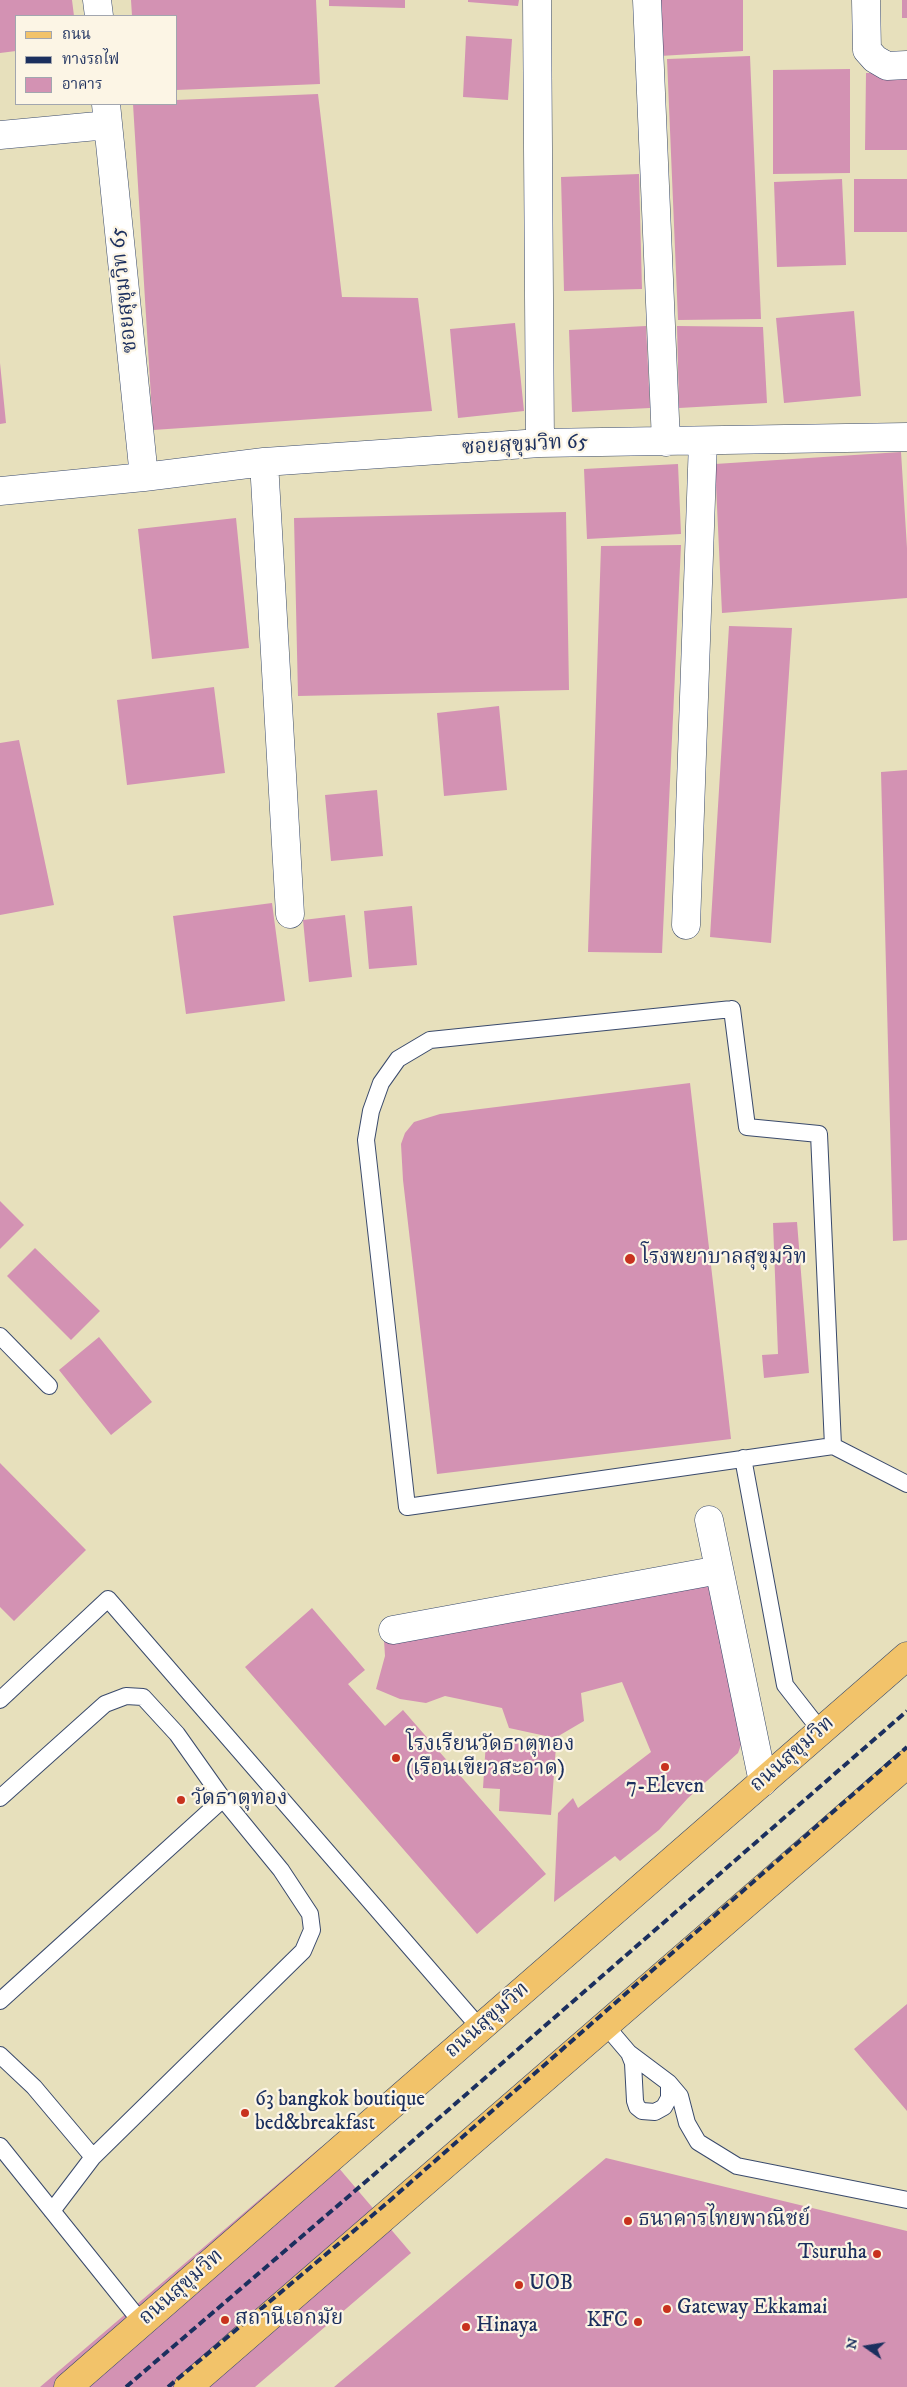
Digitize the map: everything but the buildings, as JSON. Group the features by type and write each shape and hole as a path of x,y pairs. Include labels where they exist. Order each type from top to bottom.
{"main road":[{"name":"ถนนสุขุมวิท","path":"68,2387 907,1656"},
{"path":"188,2387 907,1764"}],"street":[{"path":"97,0 98,15"},
{"path":"537,0 540,443"},
{"path":"647,0 666,442"},
{"path":"866,0 867,50 875,59 887,66 907,65"},
{"path":"0,135 107,114"},
{"name":"ซอยสุขุมวิท 65","path":"107,114 144,477"},
{"name":"ซอยสุขุมวิท 65","path":"0,491 144,477 264,462 540,443 907,437"},
{"path":"686,925 703,441"},
{"path":"264,462 290,914"},
{"path":"709,1520 763,1782"},
{"path":"393,1630 719,1570"}],"lane":[{"path":"833,1446 819,1134 747,1127 732,1009 430,1040 398,1059 381,1084 371,1111 366,1140 407,1507 833,1446 907,1484"},
{"path":"0,1336 49,1386"},
{"path":"743,1458 785,1684 821,1731"},
{"path":"0,1700 108,1600 480,2028"},
{"path":"0,1798 105,1704 126,1696 143,1697 177,1734 223,1799 281,1870 310,1914 312,1930 303,1952 93,2156 52,2211"},
{"path":"0,2001 223,1799"},
{"path":"606,2026 629,2053 669,2082 680,2096 687,2123 698,2142 737,2166 907,2200"},
{"path":"629,2053 633,2063 635,2101 637,2107 642,2111 655,2112 664,2107 669,2098 669,2082"},
{"path":"0,2055 34,2087 93,2156"},
{"path":"0,2146 142,2323"}],"railway":[{"path":"126,2387 370,2178 907,1711"},
{"path":"168,2387 387,2203 907,1747"}],"place":[{"name":"โรงพยาบาลสุขุมวิท","path":"630,1259"},
{"name":"โรงเรียนวัดธาตุทอง (เรือนเขียวสะอาด)","path":"396,1758"},
{"name":"7-Eleven","path":"665,1767"},
{"name":"วัดธาตุทอง","path":"181,1800"},
{"name":"63 bangkok boutique bed&breakfast","path":"245,2113"},
{"name":"ธนาคารไทยพาณิชย์","path":"628,2221"},
{"name":"Tsuruha","path":"877,2254"},
{"name":"UOB","path":"519,2285"},
{"name":"Gateway Ekkamai","path":"667,2309"},
{"name":"สถานีเอกมัย","path":"225,2320"},
{"name":"KFC","path":"638,2322"},
{"name":"Hinaya","path":"466,2327"}]}
